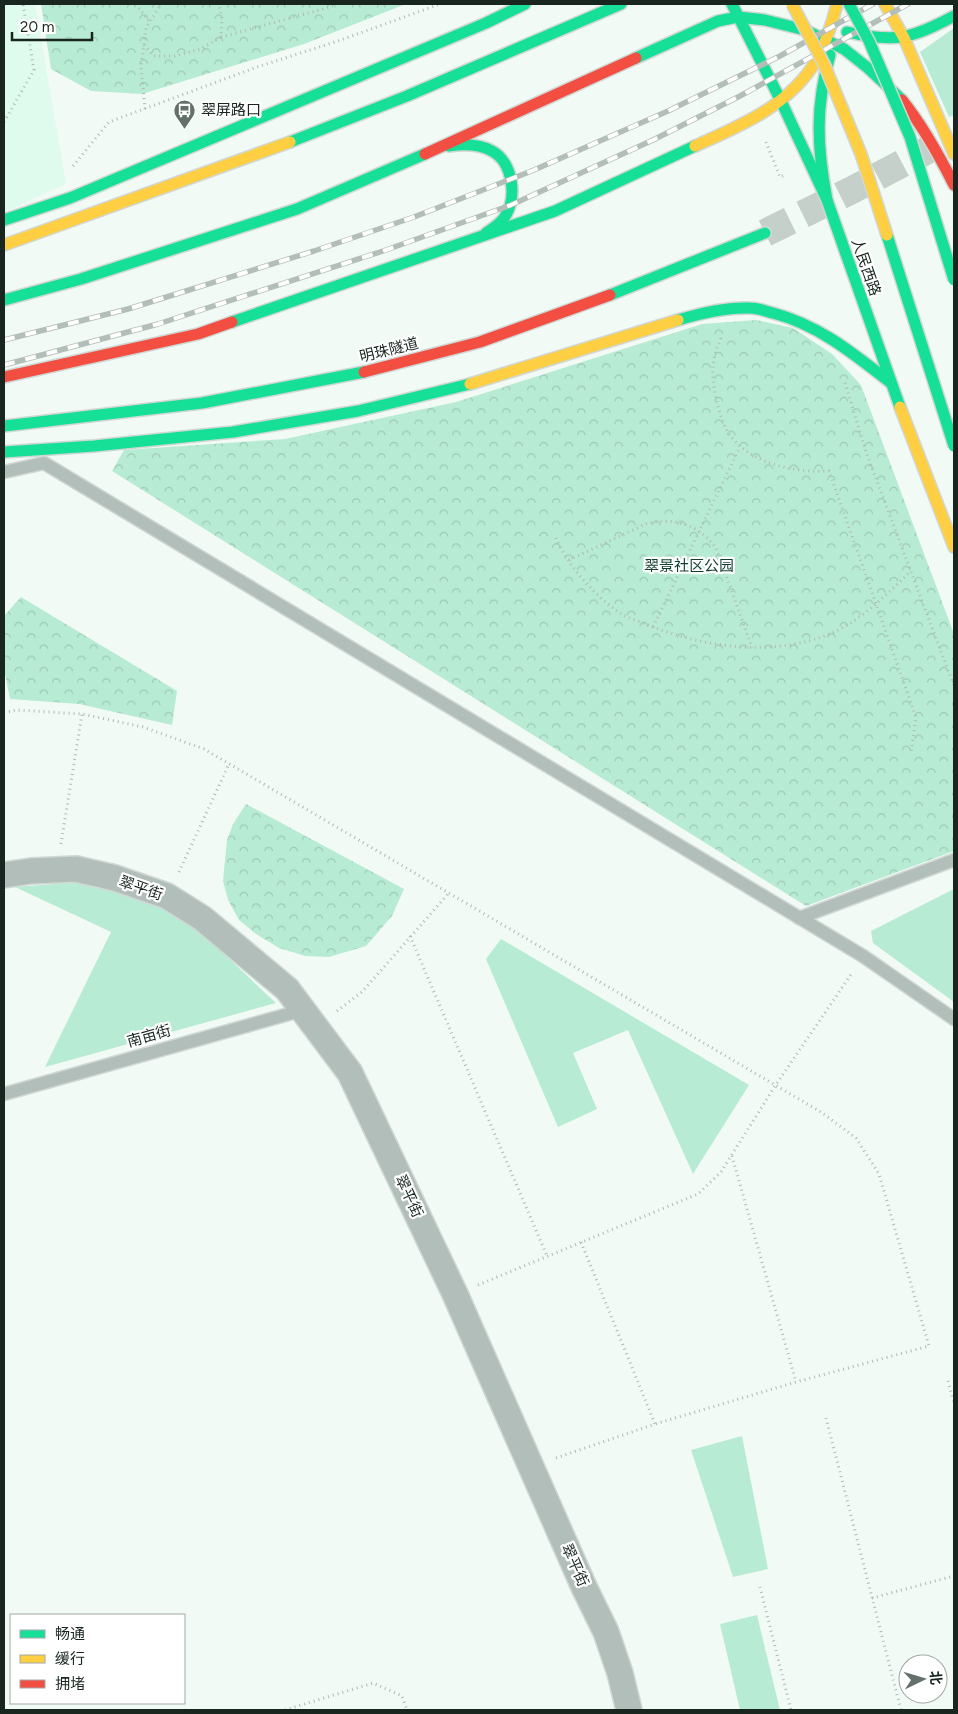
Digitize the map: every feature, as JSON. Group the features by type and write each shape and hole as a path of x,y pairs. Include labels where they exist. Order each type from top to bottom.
{"main road":[{"path":"4,220 70,198 486,23 525,4"},
{"path":"4,245 177,185 336,124 492,60 621,4"},
{"name":"人民西路","path":"732,4 781,101 827,200 891,383 954,547"},
{"name":"人民西路","path":"792,4 824,64 861,154 954,446"},
{"path":"827,200 819,159 817,123 822,82 831,42 827,26 837,4"},
{"path":"827,26 848,4 869,41 910,137 954,280"},
{"path":"885,4 904,38 954,154"},
{"path":"783,12 827,26 873,38 890,40 924,32 954,16"},
{"path":"4,300 81,279 297,209 443,146 718,21 738,17 765,20 805,30 831,42 868,68 896,94 914,115 940,156 954,185"},
{"path":"4,377 198,334 554,211 768,111 795,89 831,42"},
{"path":"443,146 460,145 486,149 495,153 508,173 511,199 505,216 496,226 480,237"},
{"name":"明珠隧道","path":"4,426 202,403 357,374 480,342 589,304 765,233"},
{"path":"4,452 94,446 233,432 358,411 457,388 684,318 719,310 751,308 778,314 807,325 838,341 891,383"}],"street":[{"name":"翠平街","path":"4,876 31,871 76,869 115,878 168,896 202,918 287,988 350,1073 455,1294 606,1632 620,1673 629,1710"}],"lane":[{"path":"4,472 44,463 863,956 954,1019"},
{"path":"799,918 954,860"},
{"name":"南亩街","path":"4,1094 309,1019"}],"path":[{"path":"4,122 34,70 23,4"},
{"path":"136,4 150,22"},
{"path":"145,109 141,67 146,28 161,4"},
{"path":"219,4 222,19 221,37"},
{"path":"144,45 154,56 175,56 201,49 221,37 336,4"},
{"path":"72,168 109,122 257,67 338,41 440,4"},
{"path":"715,335 722,335 714,356 712,376 720,414 729,433 740,447 776,465 799,470 829,471 916,717 911,752"},
{"path":"844,380 866,452 954,686"},
{"path":"653,627 740,447"},
{"path":"569,560 648,523 658,521 672,522 700,531 710,539 717,550 752,648"},
{"path":"556,538 560,548 598,595 624,616 672,635 752,648 777,647 827,635 855,620 876,604 911,571"},
{"path":"4,713 16,710 82,714 143,727 204,749 821,1112 856,1138 879,1174 929,1346 796,1382 655,1424 531,1466"},
{"path":"56,870 82,714"},
{"path":"168,896 229,764"},
{"path":"309,1019 362,992 448,894"},
{"path":"410,936 547,1256"},
{"path":"455,1294 698,1194 722,1172 775,1086 863,956"},
{"path":"732,1156 796,1382"},
{"path":"581,1242 655,1424"},
{"path":"948,1381 954,1403"},
{"path":"826,1418 901,1710"},
{"path":"872,1598 954,1576"},
{"path":"760,1587 791,1710"},
{"path":"285,1710 373,1683 402,1696 407,1710"}],"shaded area":[{"path":"4,4 35,4 66,184 4,212"}],"green space":[{"path":"41,4 406,4 304,44 142,94 91,91 51,69"},
{"path":"954,28 954,115 949,117 920,52"},
{"name":"翠景社区公园","path":"756,320 793,328 832,354 861,385 954,634 954,851 806,906 112,471 124,450 285,439 456,402 702,324"},
{"path":"21,597 177,691 172,725 79,704 10,699 4,669 4,616"},
{"path":"246,804 404,889 392,916 366,946 329,957 305,956 279,948 256,934 239,920 228,900 223,881 227,840 233,824"},
{"path":"80,882 142,898 176,915 206,938 276,1003 45,1067 111,932 15,887"},
{"path":"954,889 954,1002 873,943 871,931"},
{"path":"501,939 749,1085 693,1174 628,1030 573,1053 597,1109 558,1127 486,959"},
{"path":"742,1436 768,1569 733,1577 691,1450"},
{"path":"757,1615 780,1710 740,1710 720,1624"}],"tunnel":[{"path":"765,233 937,145"}],"railway":[{"path":"4,340 128,309 314,251 414,217 534,170 668,111 780,56 873,4"},
{"path":"4,365 158,324 386,250 511,205 653,140 740,96 908,4"}],"traffic: fast":[{"path":"4,220 70,198 486,23 525,4"},
{"path":"290,142 407,96 621,4"},
{"path":"732,4 781,101 827,200 900,407"},
{"path":"849,4 869,41 910,137 954,280"},
{"path":"847,32 878,37 902,37 926,30 954,16"},
{"path":"636,58 718,21 738,17 765,20 805,30 844,49 868,68 902,100"},
{"path":"827,200 821,163 819,127 822,92 830,55"},
{"path":"449,146 471,145 492,151 505,163 509,172 512,191 508,210 504,218 486,233"},
{"path":"232,322 555,211 695,146"},
{"path":"4,300 81,279 297,209 425,154"},
{"path":"610,295 765,233"},
{"path":"887,235 954,446"},
{"path":"678,320 732,308 759,309 790,318 821,333 850,351 891,383"},
{"path":"4,426 202,403 364,372"},
{"path":"4,452 94,446 233,432 358,411 470,384"}],"traffic: slow":[{"path":"792,4 824,64 861,154 887,235"},
{"path":"695,146 729,131 762,113 792,90 805,77 820,54 837,4"},
{"path":"885,4 904,38 954,154"},
{"path":"4,245 290,142"},
{"path":"470,384 678,320"},
{"path":"900,407 954,547"}],"traffic: jam":[{"path":"425,154 636,58"},
{"path":"902,100 930,141 954,185"},
{"path":"364,372 480,342 610,295"},
{"path":"4,377 198,334 232,322"}],"place":[{"name":"翠屏路口","path":"185,129"}]}
